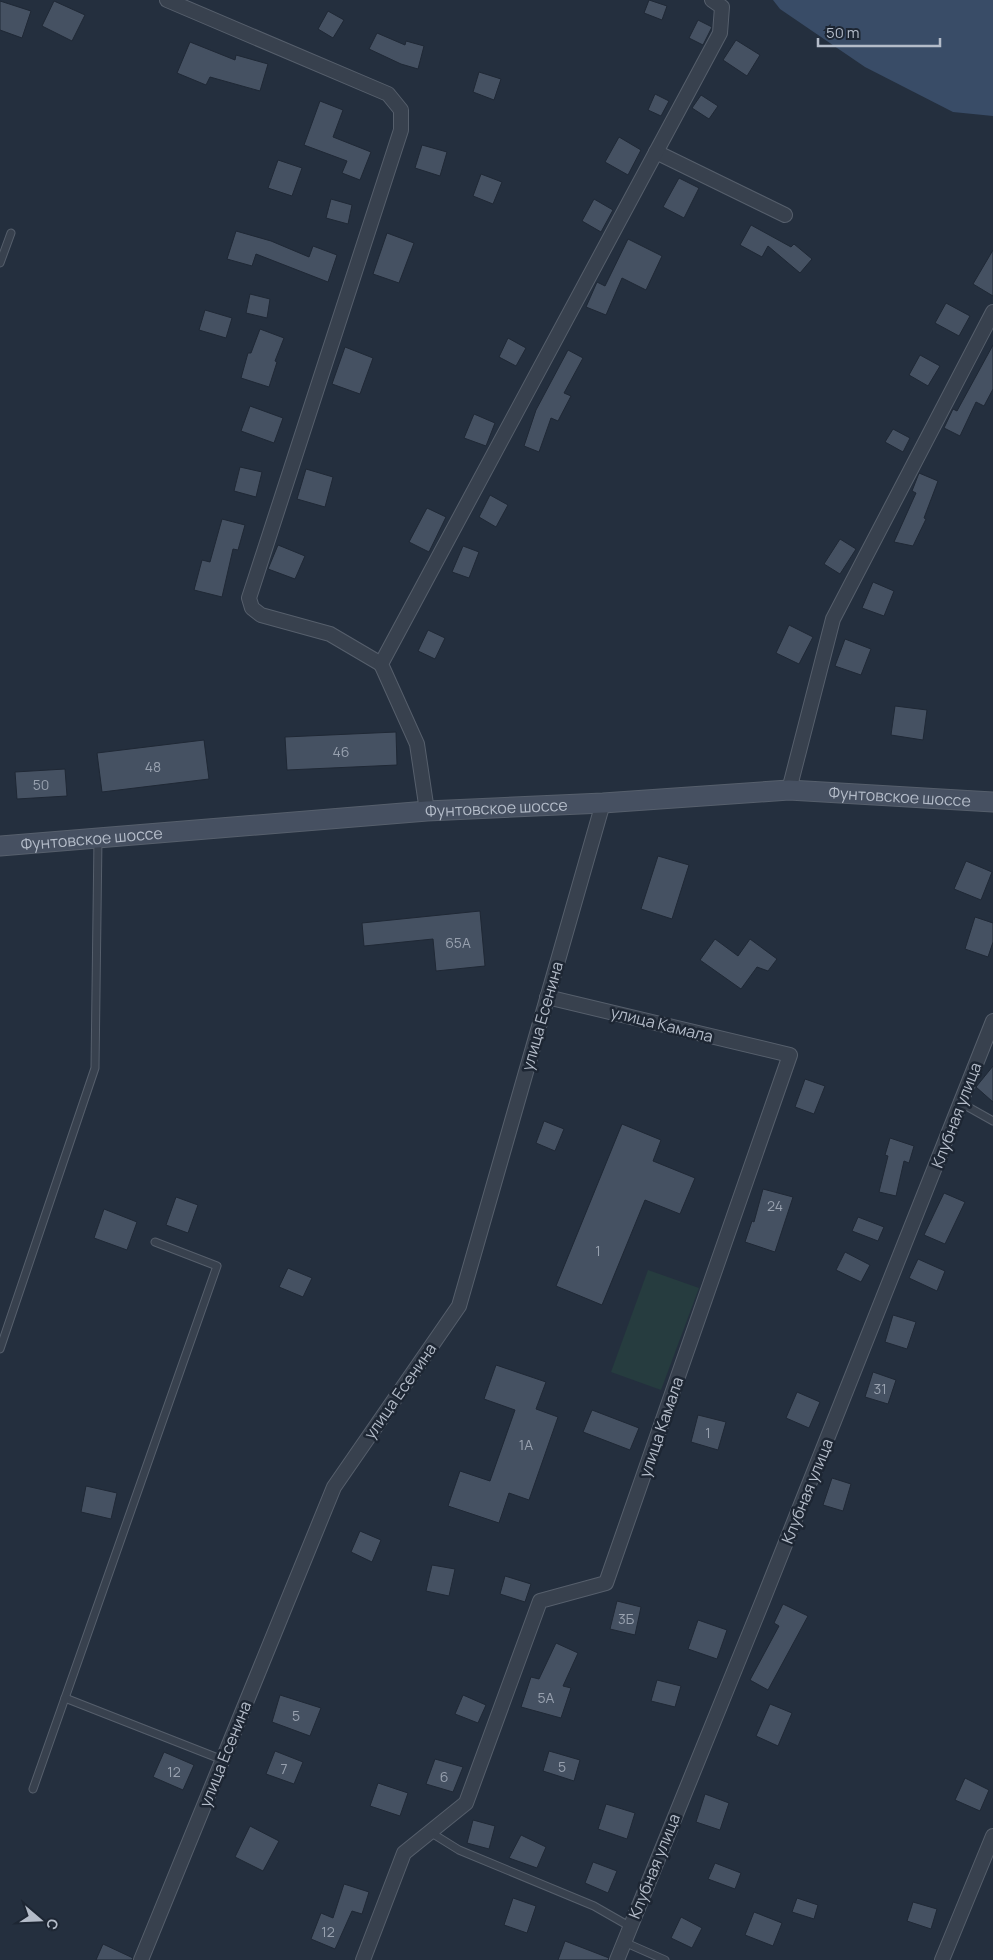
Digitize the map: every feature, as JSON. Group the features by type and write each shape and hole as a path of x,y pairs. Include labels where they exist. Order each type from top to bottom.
{"street":[{"path":"167,0 182,2 388,94 401,110 401,130 249,598 252,608 261,615 330,634 381,664 417,744 427,811"},
{"path":"381,664 720,33 722,7 712,0"},
{"path":"656,152 785,215"},
{"path":"789,790 833,618 993,312"},
{"name":"Фунтовское шоссе","path":"0,846 427,811 603,803 789,790 993,802"},
{"name":"улица Есенина","path":"140,1960 334,1487 459,1306 603,803"},
{"name":"улица Камала","path":"363,1960 404,1853 466,1803 540,1601 606,1583 790,1055 547,997"},
{"name":"Клубная улица","path":"616,1960 763,1600 993,1021"},
{"path":"942,1960 993,1836"}],"lane":[{"path":"0,263 11,233"},
{"path":"0,1349 95,1068 98,838"},
{"path":"961,1103 993,1121"},
{"path":"33,1789 217,1266 155,1242"},
{"path":"65,1698 222,1760"},
{"path":"430,1832 459,1850 594,1906 629,1926"},
{"path":"624,1942 665,1960"}],"green space":[{"path":"648,1270 699,1288 661,1390 611,1372"}],"water":[{"path":"773,0 993,0 993,116 953,112 865,67 780,9"}],"building":[{"path":"649,0 667,6 662,20 644,13"},
{"path":"0,1 31,11 22,38 0,30"},
{"path":"54,1 85,15 72,41 42,26"},
{"path":"328,11 344,20 333,38 318,29"},
{"path":"698,20 712,27 703,45 689,38"},
{"path":"377,33 405,45 406,41 424,46 418,69 401,64 369,49"},
{"path":"736,40 760,55 747,76 723,60"},
{"path":"190,42 235,60 236,55 268,64 260,91 210,77 206,85 177,73"},
{"path":"479,72 501,79 494,100 473,92"},
{"path":"655,94 669,101 661,116 648,110"},
{"path":"701,95 718,106 709,119 692,108"},
{"path":"320,101 343,110 333,137 371,152 360,180 342,173 347,161 304,145"},
{"path":"619,137 641,150 628,175 605,162"},
{"path":"422,145 447,152 440,176 415,168"},
{"path":"278,160 302,168 292,196 268,188"},
{"path":"481,174 502,182 493,204 473,196"},
{"path":"679,178 699,188 684,218 663,207"},
{"path":"331,199 352,205 348,224 326,218"},
{"path":"594,199 613,210 601,232 582,221"},
{"path":"751,225 791,247 794,244 812,259 800,273 768,246 762,257 740,245"},
{"path":"236,231 271,241 309,257 313,246 337,255 328,282 256,254 252,266 227,259"},
{"path":"387,233 414,243 399,283 373,274"},
{"path":"628,239 662,256 646,290 622,278 606,315 586,307 597,282 605,286"},
{"path":"993,250 993,296 973,284"},
{"path":"250,294 270,299 267,318 246,313"},
{"path":"946,303 970,316 959,336 935,323"},
{"path":"205,310 232,318 226,338 199,330"},
{"path":"260,329 284,338 275,361 277,362 269,387 241,378 248,353 251,353"},
{"path":"508,338 526,348 516,366 499,357"},
{"path":"993,345 993,389 984,406 976,402 960,436 944,428 953,409 957,411"},
{"path":"345,347 373,358 360,394 332,384"},
{"path":"568,350 583,358 564,393 571,396 558,421 551,418 539,452 524,446 536,410"},
{"path":"920,355 940,366 928,386 909,375"},
{"path":"250,406 283,418 274,443 241,431"},
{"path":"474,414 495,423 486,446 464,438"},
{"path":"893,429 910,438 903,452 885,442"},
{"path":"240,467 262,472 256,497 234,491"},
{"path":"306,469 333,477 325,507 297,499"},
{"path":"919,473 938,481 924,518 926,519 913,546 894,542 916,493 912,491"},
{"path":"490,495 508,505 496,527 479,517"},
{"path":"427,508 446,517 429,552 409,542"},
{"path":"222,519 245,525 238,550 233,549 222,597 194,590 202,560 210,562"},
{"path":"840,539 856,549 840,574 824,564"},
{"path":"278,545 305,556 295,579 268,569"},
{"path":"463,546 479,552 469,578 452,572"},
{"path":"873,582 894,591 884,616 862,608"},
{"path":"789,625 813,637 799,664 776,653"},
{"path":"428,630 445,638 435,659 418,651"},
{"path":"845,639 871,649 861,675 835,666"},
{"path":"895,706 927,710 923,740 891,735"},
{"path":"396,732 397,765 287,770 285,737"},
{"path":"204,740 209,779 102,792 97,753"},
{"path":"65,769 67,796 17,799 15,772"},
{"path":"658,856 689,865 672,919 641,909"},
{"path":"966,861 992,872 981,900 954,889"},
{"path":"480,911 485,966 436,971 433,939 364,946 362,923"},
{"path":"975,917 993,923 993,942 988,957 965,949"},
{"path":"715,939 738,956 750,939 777,959 768,971 757,967 741,989 700,960"},
{"path":"993,1066 993,1102 976,1087"},
{"path":"805,1079 825,1086 814,1114 795,1107"},
{"path":"544,1121 564,1129 555,1151 536,1143"},
{"path":"622,1124 661,1140 653,1161 695,1178 680,1214 645,1200 602,1305 556,1286"},
{"path":"890,1138 914,1146 909,1163 904,1161 896,1196 879,1192 888,1156 885,1155"},
{"path":"763,1189 793,1197 775,1252 745,1242 752,1221 754,1222"},
{"path":"944,1193 965,1202 945,1244 924,1235"},
{"path":"176,1197 198,1205 188,1233 166,1225"},
{"path":"104,1209 137,1222 127,1250 94,1238"},
{"path":"858,1217 884,1227 878,1241 852,1231"},
{"path":"845,1252 870,1265 861,1282 836,1270"},
{"path":"918,1259 945,1271 937,1291 909,1278"},
{"path":"288,1268 312,1278 303,1297 279,1287"},
{"path":"893,1315 916,1322 907,1349 885,1342"},
{"path":"496,1365 546,1382 536,1409 558,1417 529,1500 509,1493 499,1523 448,1506 460,1471 490,1481 515,1410 484,1399"},
{"path":"873,1372 896,1380 888,1404 865,1397"},
{"path":"797,1392 820,1402 809,1428 786,1418"},
{"path":"592,1410 639,1428 630,1450 583,1432"},
{"path":"698,1415 726,1422 718,1450 691,1442"},
{"path":"832,1478 851,1484 843,1511 823,1505"},
{"path":"86,1486 117,1493 111,1519 81,1512"},
{"path":"360,1531 381,1540 372,1562 351,1552"},
{"path":"432,1565 455,1569 449,1596 426,1591"},
{"path":"505,1576 531,1584 525,1602 500,1594"},
{"path":"617,1601 641,1607 635,1635 610,1629"},
{"path":"783,1604 808,1616 768,1690 750,1680 779,1626 774,1623"},
{"path":"698,1620 727,1630 717,1659 688,1649"},
{"path":"556,1643 578,1653 563,1686 571,1688 561,1718 521,1707 531,1677 539,1679"},
{"path":"657,1680 681,1686 675,1707 651,1701"},
{"path":"280,1695 321,1708 310,1736 272,1722"},
{"path":"463,1695 486,1705 478,1723 455,1714"},
{"path":"770,1704 792,1713 778,1746 756,1736"},
{"path":"275,1751 303,1762 294,1784 266,1774"},
{"path":"549,1751 580,1760 574,1781 543,1771"},
{"path":"164,1752 194,1765 183,1790 153,1777"},
{"path":"435,1759 463,1767 453,1792 426,1784"},
{"path":"965,1778 989,1790 980,1811 955,1800"},
{"path":"378,1783 408,1793 400,1816 370,1806"},
{"path":"705,1794 729,1803 720,1830 696,1822"},
{"path":"606,1804 635,1813 627,1839 598,1829"},
{"path":"473,1820 495,1826 489,1849 467,1843"},
{"path":"250,1826 279,1841 263,1871 235,1857"},
{"path":"521,1835 546,1847 537,1868 509,1858"},
{"path":"593,1862 617,1871 608,1893 585,1883"},
{"path":"715,1863 741,1873 735,1889 708,1879"},
{"path":"344,1884 369,1892 362,1914 352,1911 335,1949 311,1939 321,1913 333,1918"},
{"path":"513,1898 536,1906 527,1933 504,1925"},
{"path":"797,1898 818,1905 814,1919 792,1912"},
{"path":"913,1902 937,1909 931,1929 907,1921"},
{"path":"754,1912 782,1923 773,1946 745,1935"},
{"path":"681,1917 702,1928 692,1948 671,1938"},
{"path":"565,1941 609,1958 608,1960 558,1960"},
{"path":"103,1944 133,1958 132,1960 96,1960"}]}
